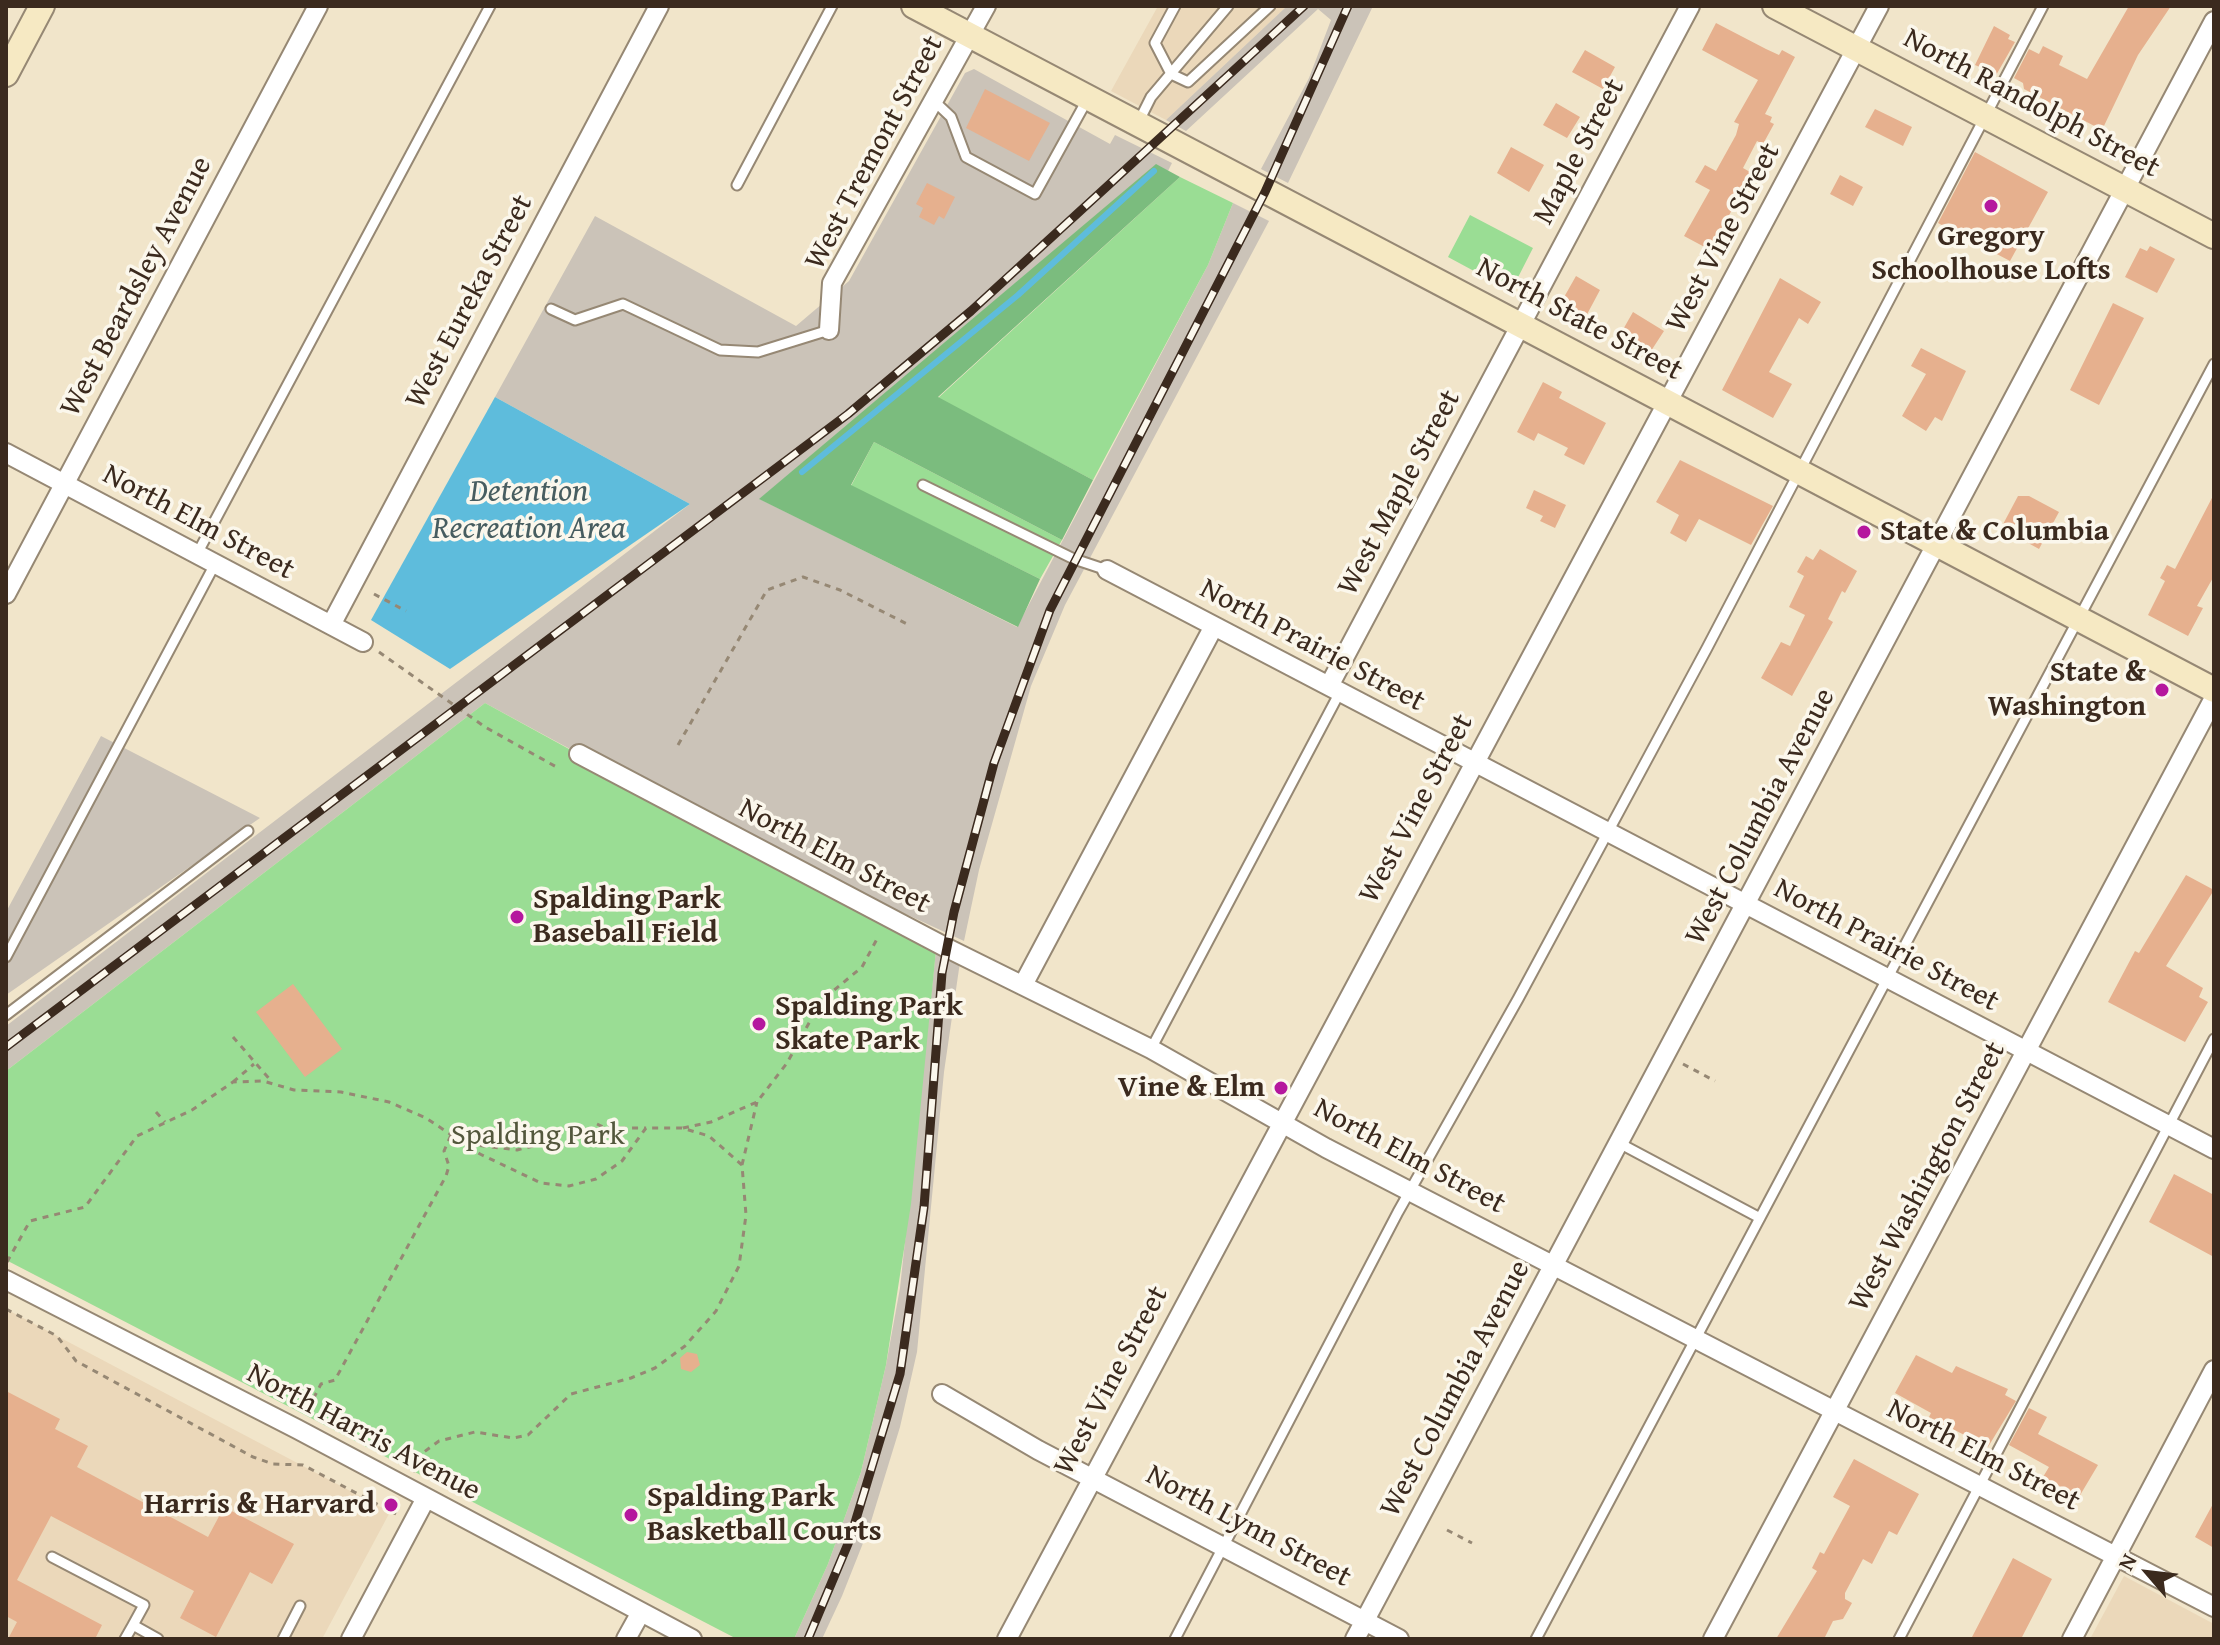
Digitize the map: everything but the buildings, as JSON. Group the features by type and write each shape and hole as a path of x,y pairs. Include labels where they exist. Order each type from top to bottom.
{"main road":[{"path":"6,74 42,6"},
{"name":"North State Street","path":"914,6 2077,621 2214,690"},
{"name":"North Randolph Street","path":"1775,6 2214,236"}],"street":[{"name":"West Beardsley Avenue","path":"6,594 318,6"},
{"name":"West Eureka Street","path":"331,625 659,6"},
{"name":"West Tremont Street","path":"829,330 832,283 986,6"},
{"name":"Maple Street","path":"1520,325 1690,6"},
{"name":"West Vine Street","path":"1007,1639 1879,6"},
{"name":"West Columbia Avenue","path":"1355,1639 2125,189 2212,31"},
{"name":"West Maple Street","path":"1334,689 1520,325"},
{"name":"North Elm Street","path":"6,453 369,646"},
{"name":"North Prairie Street","path":"1107,570 2214,1149"},
{"path":"1023,985 1214,626"},
{"name":"West Washington Street","path":"1713,1639 2214,698"},
{"name":"North Elm Street","path":"579,754 1151,1049 1410,1191 1695,1340 2214,1607"},
{"name":"North Harris Avenue","path":"6,1280 692,1639"},
{"path":"2072,1639 2214,1370"},
{"name":"North Lynn Street","path":"942,1394 1071,1466 1399,1639"},
{"path":"351,1639 426,1498"},
{"path":"626,1639 641,1612"}],"lane":[{"path":"197,554 490,6"},
{"path":"737,185 832,6"},
{"path":"1175,6 1155,43 1171,74 1188,82 1270,6"},
{"path":"1138,123 1151,97 1228,6"},
{"path":"1175,1639 1410,1191 1608,832 2043,6"},
{"path":"933,100 951,117 966,157 1035,194 1088,97"},
{"path":"551,309 575,320 623,304 720,350 758,352 829,330"},
{"path":"1536,1639 2214,365"},
{"path":"923,485 1074,559 1107,570"},
{"path":"6,957 215,564"},
{"path":"1151,1049 1334,689"},
{"path":"6,1015 248,831"},
{"path":"1899,1639 2214,1039"},
{"path":"1619,1143 1760,1218"},
{"path":"52,1557 144,1605 125,1639"},
{"path":"283,1639 300,1606"},
{"path":"133,1625 158,1639"}],"path":[{"path":"678,745 767,590 803,577 875,606 907,624"},
{"path":"374,594 406,611"},
{"path":"369,646 485,727 560,769"},
{"path":"412,1473 424,1452 439,1441 475,1432 513,1438 528,1435 571,1394 631,1378 655,1368 680,1350 716,1311 739,1266 746,1215 742,1165 757,1102 787,1063 821,1001 862,967 877,939"},
{"path":"233,1037 273,1083"},
{"path":"1666,1055 1715,1081"},
{"path":"8,1261 30,1221 85,1207 130,1142 192,1110 254,1064"},
{"path":"233,1082 273,1083 294,1090 341,1092 389,1102 529,1179 569,1186 610,1171 627,1155 646,1128"},
{"path":"597,1124 605,1128 682,1128 711,1122 757,1102"},
{"path":"156,1112 165,1122"},
{"path":"682,1128 709,1136 742,1165"},
{"path":"308,1409 321,1384 335,1380 446,1176 449,1166 444,1151 452,1134"},
{"path":"468,1144 517,1150 537,1145"},
{"path":"6,1309 57,1336 76,1361 253,1457 273,1464 303,1465 399,1516"},
{"path":"680,1350 684,1354"},
{"path":"1447,1530 1472,1543"}],"shaded area":[{"path":"1158,6 1287,6 1166,120 1111,91"},
{"path":"1287,6 1373,6 1288,183 1261,169 1309,78 1331,20 1318,9 1186,131 1166,120"},
{"path":"974,69 1110,144 1115,135 1172,163 1168,171 1156,165 760,499 1017,627 1208,265 1233,203 1269,221 1065,605 1031,686 979,870 964,941 692,815 485,703 6,1071 6,1026 690,504 495,397 595,216 796,326 849,281 965,73"},
{"path":"101,736 260,818 6,995 6,912"},
{"path":"936,950 960,962 944,1072 917,1352 900,1427 869,1528 842,1596 822,1639 794,1639 828,1564 861,1472 886,1365 900,1288"},
{"path":"6,1309 390,1512 322,1639 6,1639"},
{"path":"2124,1576 2214,1624 2214,1639 2090,1639"}],"green space":[{"path":"1156,164 1180,177 938,397 1093,480 1062,540 874,442 851,485 1040,579 1018,627 759,499"},
{"path":"1180,177 1233,203 1208,265 1093,480 938,398"},
{"path":"1470,215 1533,248 1511,291 1448,257"},
{"path":"874,442 1062,540 1040,579 851,486"},
{"name":"Spalding Park","path":"485,703 936,950 911,1204 886,1365 861,1472 828,1564 794,1639 737,1639 6,1260 6,1071"}],"water":[{"name":"Detention Recreation Area","path":"495,397 690,504 450,669 371,620"}],"waterway":[{"path":"802,472 1018,295 1154,171"}],"railway":[{"path":"6,1047 848,414 971,311 1304,6"},
{"path":"808,1639 850,1539 900,1374 924,1207 942,973 954,912 994,763 1050,610 1265,192 1348,6"}],"place":[{"name":"Gregory Schoolhouse Lofts","path":"1991,206"},
{"name":"State & Columbia","path":"1864,532"},
{"name":"State & Washington","path":"2162,690"},
{"name":"Spalding Park Baseball Field","path":"517,917"},
{"name":"Spalding Park Skate Park","path":"759,1024"},
{"name":"Vine & Elm","path":"1281,1088"},
{"name":"Harris & Harvard","path":"391,1505"},
{"name":"Spalding Park Basketball Courts","path":"631,1515"}]}
